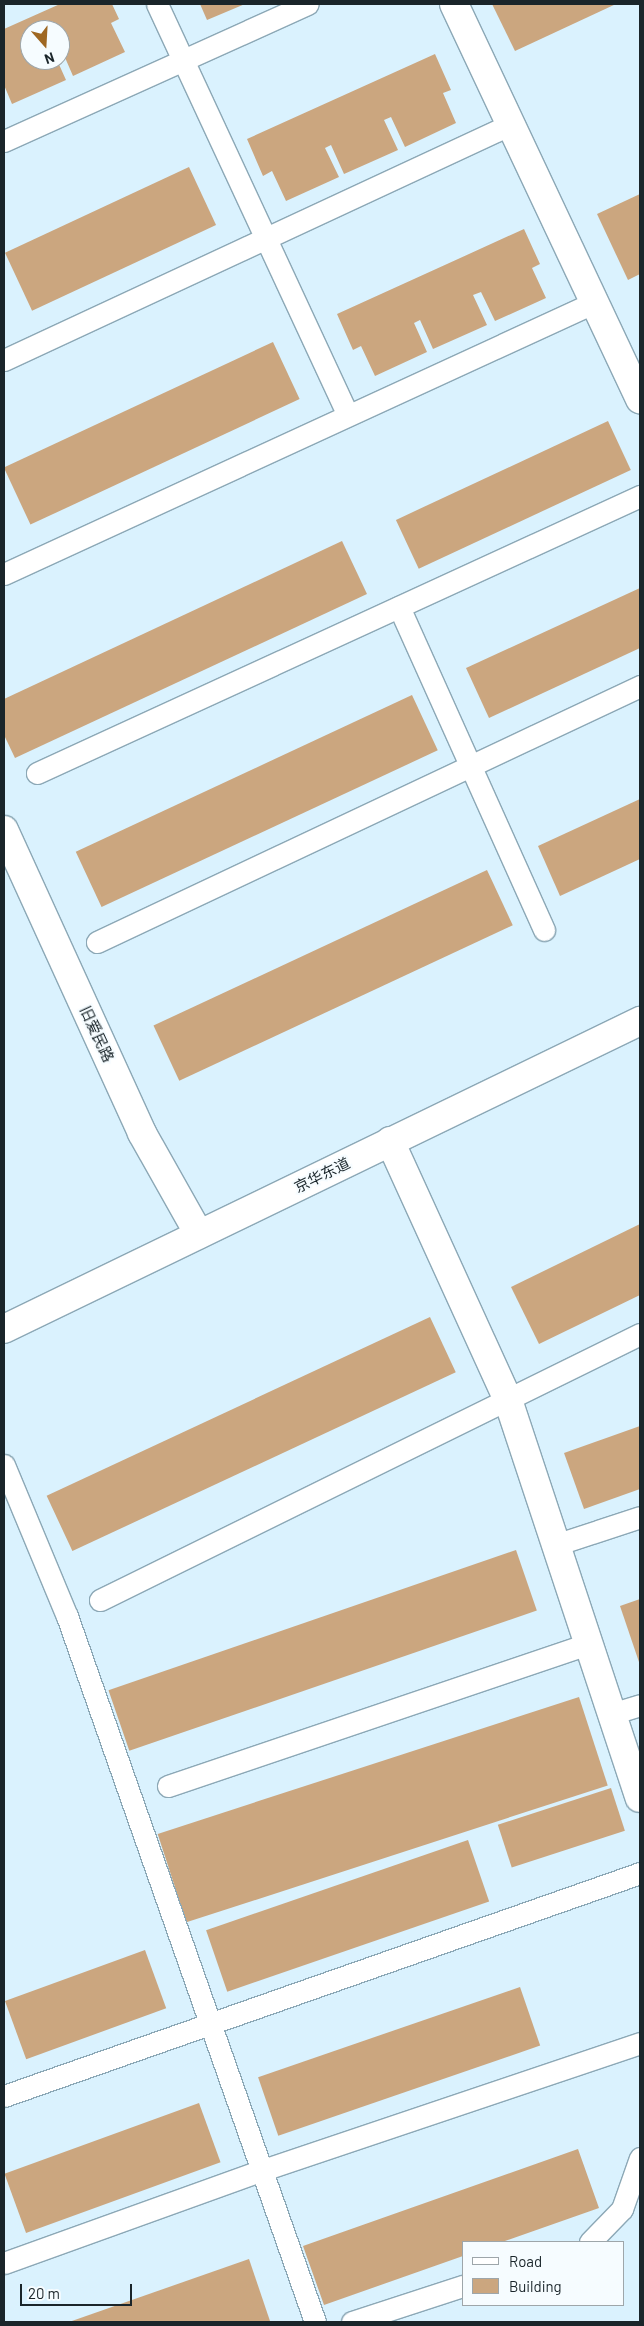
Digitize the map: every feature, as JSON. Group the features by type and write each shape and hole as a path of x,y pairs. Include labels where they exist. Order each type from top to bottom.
{"street":[{"path":"454,4 509,125 596,302 640,399"},
{"name":"旧爱民路","path":"4,830 142,1133 199,1234"},
{"name":"京华东道","path":"4,1329 640,1021"},
{"path":"390,1142 508,1400 640,1798"}],"lane":[{"path":"157,4 348,416"},
{"path":"4,141 307,4"},
{"path":"4,360 509,125"},
{"path":"4,574 596,302"},
{"path":"37,773 640,496"},
{"path":"399,608 544,930"},
{"path":"97,942 640,686"},
{"path":"100,1600 640,1334"},
{"path":"4,1465 67,1616 208,2024 315,2322"},
{"path":"555,1545 640,1517"},
{"path":"168,1786 588,1644"},
{"path":"611,1714 640,1704"},
{"path":"4,2096 640,1873"},
{"path":"4,2263 260,2171 640,2043"},
{"path":"591,2241 622,2209 640,2158"},
{"path":"352,2322 462,2286"}],"building":[{"path":"60,4 112,4 119,19 111,23 125,52 73,76 70,69 70,20 24,20"},
{"path":"200,4 245,4 207,20"},
{"path":"492,4 616,4 515,51"},
{"path":"20,22 20,70 62,70 66,80 12,104 4,85 4,29"},
{"path":"435,54 451,90 443,93 456,123 405,147 391,117 384,120 398,150 344,174 331,145 325,148 339,177 286,201 272,171 263,176 247,139"},
{"path":"189,167 216,225 32,311 5,253"},
{"path":"640,194 640,274 628,280 597,214"},
{"path":"524,229 540,264 532,268 546,298 495,321 481,292 473,295 487,325 433,349 420,320 414,323 427,352 375,376 361,346 353,350 337,314"},
{"path":"273,342 300,399 30,525 4,467"},
{"path":"608,421 631,470 419,569 396,520"},
{"path":"342,541 367,594 15,758 4,735 4,699"},
{"path":"640,588 640,648 489,718 466,668"},
{"path":"412,695 438,750 102,907 76,852"},
{"path":"640,799 640,859 560,896 538,846"},
{"path":"487,870 513,925 179,1081 153,1026"},
{"path":"640,1224 640,1295 539,1344 511,1287"},
{"path":"430,1317 456,1372 72,1551 47,1496"},
{"path":"640,1426 640,1489 584,1509 564,1453"},
{"path":"516,1550 537,1611 129,1751 108,1690"},
{"path":"640,1599 640,1665 620,1606"},
{"path":"579,1697 608,1785 186,1922 158,1834"},
{"path":"611,1788 625,1831 512,1868 498,1825"},
{"path":"468,1840 489,1901 227,1992 206,1930"},
{"path":"145,1950 166,2008 26,2059 5,2001"},
{"path":"520,1987 540,2046 278,2136 258,2077"},
{"path":"199,2103 221,2162 26,2233 4,2174"},
{"path":"578,2149 599,2208 505,2241 462,2241 462,2256 324,2305 303,2246"},
{"path":"249,2259 270,2321 69,2322"}]}
